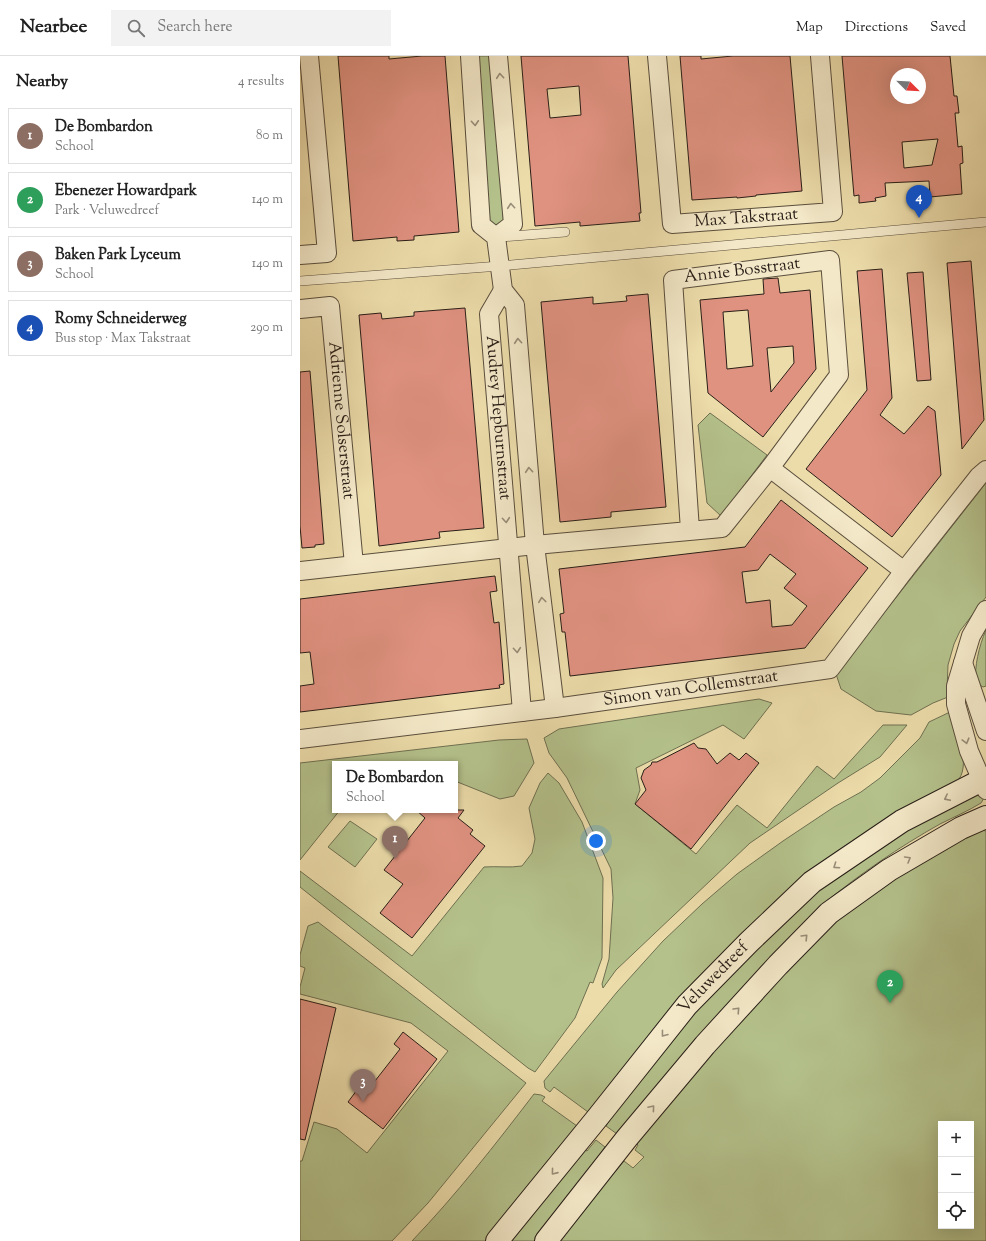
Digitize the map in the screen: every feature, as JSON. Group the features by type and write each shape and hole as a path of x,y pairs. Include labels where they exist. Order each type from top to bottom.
{"main road":[{"name":"Veluwedreef","path":"497,1241 687,1005 749,942 812,882 902,821 984,782"},
{"path":"546,1241 627,1138 705,1045 778,965 829,913 889,870 962,828 986,817"}],"street":[{"path":"300,255 327,253 309,56"},
{"path":"470,56 481,225 496,237 503,290"},
{"path":"496,237 513,224 498,56"},
{"name":"Max Takstraat","path":"657,56 672,224 833,212 820,56"},
{"name":"Annie Bosstraat","path":"535,545 722,528 770,468 839,375 830,260 673,280 690,530"},
{"name":"Audrey Hepburnstraat","path":"522,712 489,314 503,290 515,305 535,545 555,708"},
{"name":"Adrienne Solserstraat","path":"300,309 330,306 354,564"},
{"path":"770,468 904,571"},
{"name":"Simon van Collemstraat","path":"300,739 555,708 830,669 904,571 979,476 986,470"},
{"path":"300,571 535,545"},
{"path":"984,782 969,751 956,704 956,686 971,636 986,610"},
{"path":"963,663 986,731"}],"lane":[{"path":"300,281 500,266 986,222"},
{"path":"496,237 564,232"}],"green space":[{"path":"474,56 493,56 504,228 489,226"},
{"path":"710,413 767,455 721,516 707,503 698,425"},
{"path":"986,483 986,597 960,631 954,644 948,665 948,697 911,715 876,711 841,689 836,674"},
{"path":"986,630 986,686 983,687 976,683 976,663"},
{"path":"759,699 772,703 744,739 723,725 636,768 640,790 635,804 696,854 737,805 767,828 817,766 834,779 883,725 907,725 880,757 838,783 750,843 616,970 603,988 602,984 609,959 613,898 611,869 567,778 549,753 544,738 559,729"},
{"path":"950,712 963,755 962,772 958,780 856,843 588,1112 554,1087 550,1092 545,1088 544,1081 617,992 663,941 702,904 737,874 783,841 834,807 861,792 880,778 920,738 929,722"},
{"path":"527,739 534,763 514,796 500,799 458,782 458,761 332,761 332,813 338,813 300,860 300,763 499,740"},
{"path":"548,773 559,783 582,822 603,878 602,958 593,983 590,982 575,1018 535,1072 300,887 300,871 412,956 484,867 522,866 532,853 535,839 529,808 540,783"},
{"path":"977,794 982,795 984,798 981,803 940,824 895,852 851,882 823,904 617,1134 606,1126 609,1121 606,1119 699,1006 737,966 834,876 874,847"},
{"path":"350,821 377,839 355,867 328,847"},
{"path":"982,830 986,831 986,1241 557,1241 611,1171 614,1173 624,1161 633,1168 644,1157 635,1150 638,1145 635,1142 705,1056 834,922 911,868 973,832"},
{"path":"318,922 526,1083 428,1203 392,1241 300,1241 300,1161 302,1161 314,1122 337,1129 367,1153 448,1051 411,1023 300,994 300,987 305,968 300,966 300,955 308,926"},
{"path":"534,1094 545,1097 542,1101 577,1126 489,1241 412,1241 460,1188"},
{"path":"596,1140 605,1147 536,1241 508,1241 583,1149 587,1151"}],"building":[{"path":"338,56 389,56 389,59 422,56 445,56 459,232 414,236 414,240 397,241 397,237 353,241"},
{"path":"521,56 628,56 641,213 639,213 640,221 580,226 580,222 535,226","holes":["579,86 581,115 550,118 547,89"]},
{"path":"680,56 701,56 701,59 733,56 790,56 802,191 737,198 692,200"},
{"path":"842,56 950,56 954,96 957,96 959,113 955,113 958,147 962,146 963,163 960,164 962,194 930,197 929,181 885,183 886,196 875,198 876,201 859,203 859,195 854,196","holes":["938,139 932,165 904,168 902,142"]},
{"path":"971,261 984,420 962,449 947,263"},
{"path":"882,269 892,398 880,415 904,434 928,406 935,411 941,475 892,537 806,469 867,390 857,271"},
{"path":"923,272 931,380 917,381 907,273"},
{"path":"778,278 780,293 810,290 816,369 763,437 708,393 700,300 764,294 763,279","holes":["748,310 753,366 727,369 723,312","793,346 794,363 771,392 767,348"]},
{"path":"648,294 666,507 611,512 611,517 560,522 541,302 593,297 593,304 627,301 626,296"},
{"path":"465,308 484,528 439,532 440,538 379,546 359,315 381,313 382,319 414,316 414,312"},
{"path":"310,371 324,544 315,545 315,547 302,548 300,526 300,372"},
{"path":"781,500 868,568 805,648 570,676 565,632 562,632 560,614 564,613 559,569 745,547","holes":["770,554 796,574 784,588 807,606 792,625 772,627 770,600 746,603 742,572 758,570"]},
{"path":"495,576 497,591 490,592 494,623 499,622 504,684 499,685 500,688 300,712 300,686 314,684 310,652 300,653 300,599"},
{"path":"694,743 698,748 706,749 717,764 730,753 739,760 746,753 759,763 691,849 635,804 646,790 641,778 644,770 651,765 652,762 657,762"},
{"path":"458,810 464,810 458,818 473,830 470,834 485,846 412,938 380,913 403,884 384,870 425,818 419,813 458,813"},
{"path":"300,999 336,1008 305,1140 300,1139"},
{"path":"403,1032 437,1059 383,1129 348,1102 357,1090 364,1095 400,1049 394,1044"}],"place":[{"name":"Romy Schneiderweg","path":"919,218"},
{"name":"De Bombardon","path":"395,859"},
{"name":"Ebenezer Howardpark","path":"890,1003"},
{"name":"Baken Park Lyceum","path":"363,1102"}]}
